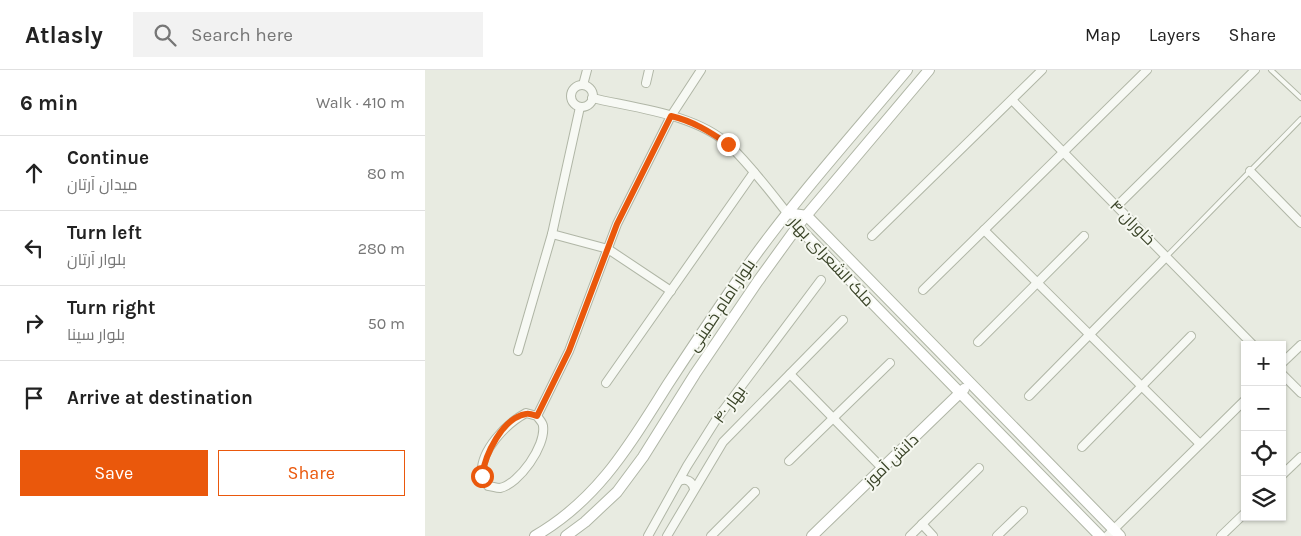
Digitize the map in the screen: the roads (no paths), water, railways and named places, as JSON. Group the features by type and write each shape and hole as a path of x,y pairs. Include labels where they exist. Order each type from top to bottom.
{"street":[{"path":"583,85 587,70"},
{"path":"646,83 649,70"},
{"path":"537,416 569,351 617,224 671,116 701,70"},
{"name":"بلوار امام خمینی","path":"535,536 574,509 604,480 628,447 739,279 787,213 907,70"},
{"name":"بلوار امام خمینی","path":"566,536 585,522 617,492 643,456 695,374 758,281 797,227 929,70"},
{"path":"872,236 1042,70"},
{"path":"923,290 1147,70"},
{"path":"1117,206 1255,70"},
{"path":"583,85 590,90 592,98 588,105 580,107 573,102 571,94 575,87 583,85"},
{"path":"592,98 684,119 705,129 728,144 754,172 787,213"},
{"name":"خاوران ۴","path":"1012,100 1249,341"},
{"path":"518,351 552,234 580,107"},
{"path":"1250,171 1301,223"},
{"path":"606,383 754,172"},
{"name":"ملک الشعرای بهار","path":"787,213 807,216 971,383 1113,534"},
{"name":"ملک الشعرای بهار","path":"787,213 797,227 1100,536"},
{"path":"984,230 1200,444"},
{"path":"552,234 608,249 671,291"},
{"path":"978,342 1084,236"},
{"path":"1029,396 1166,257"},
{"name":"بهار ۴۰","path":"648,536 708,433 821,280"},
{"path":"667,536 723,442 843,320"},
{"path":"1082,447 1191,336"},
{"path":"1286,359 1301,345"},
{"path":"789,461 890,364"},
{"path":"790,374 882,468"},
{"path":"1286,378 1301,393"},
{"name":"دانش آموز","path":"815,535 971,383"},
{"path":"1113,534 1241,404"},
{"path":"526,413 537,416 543,425 542,437 530,463 510,483 499,488 488,486 482,476 483,464 495,439 515,419 526,413"},
{"path":"708,433 723,442"},
{"path":"1286,472 1301,457"},
{"path":"910,536 979,468"},
{"path":"679,481 689,480 693,484 694,489"},
{"path":"711,536 755,492"},
{"path":"997,536 1023,511"},
{"path":"1221,536 1241,517"},
{"path":"922,524 933,536"},
{"path":"653,527 662,536"}],"lane":[{"path":"1271,70 1301,98"},
{"path":"1166,257 1301,119"}]}
